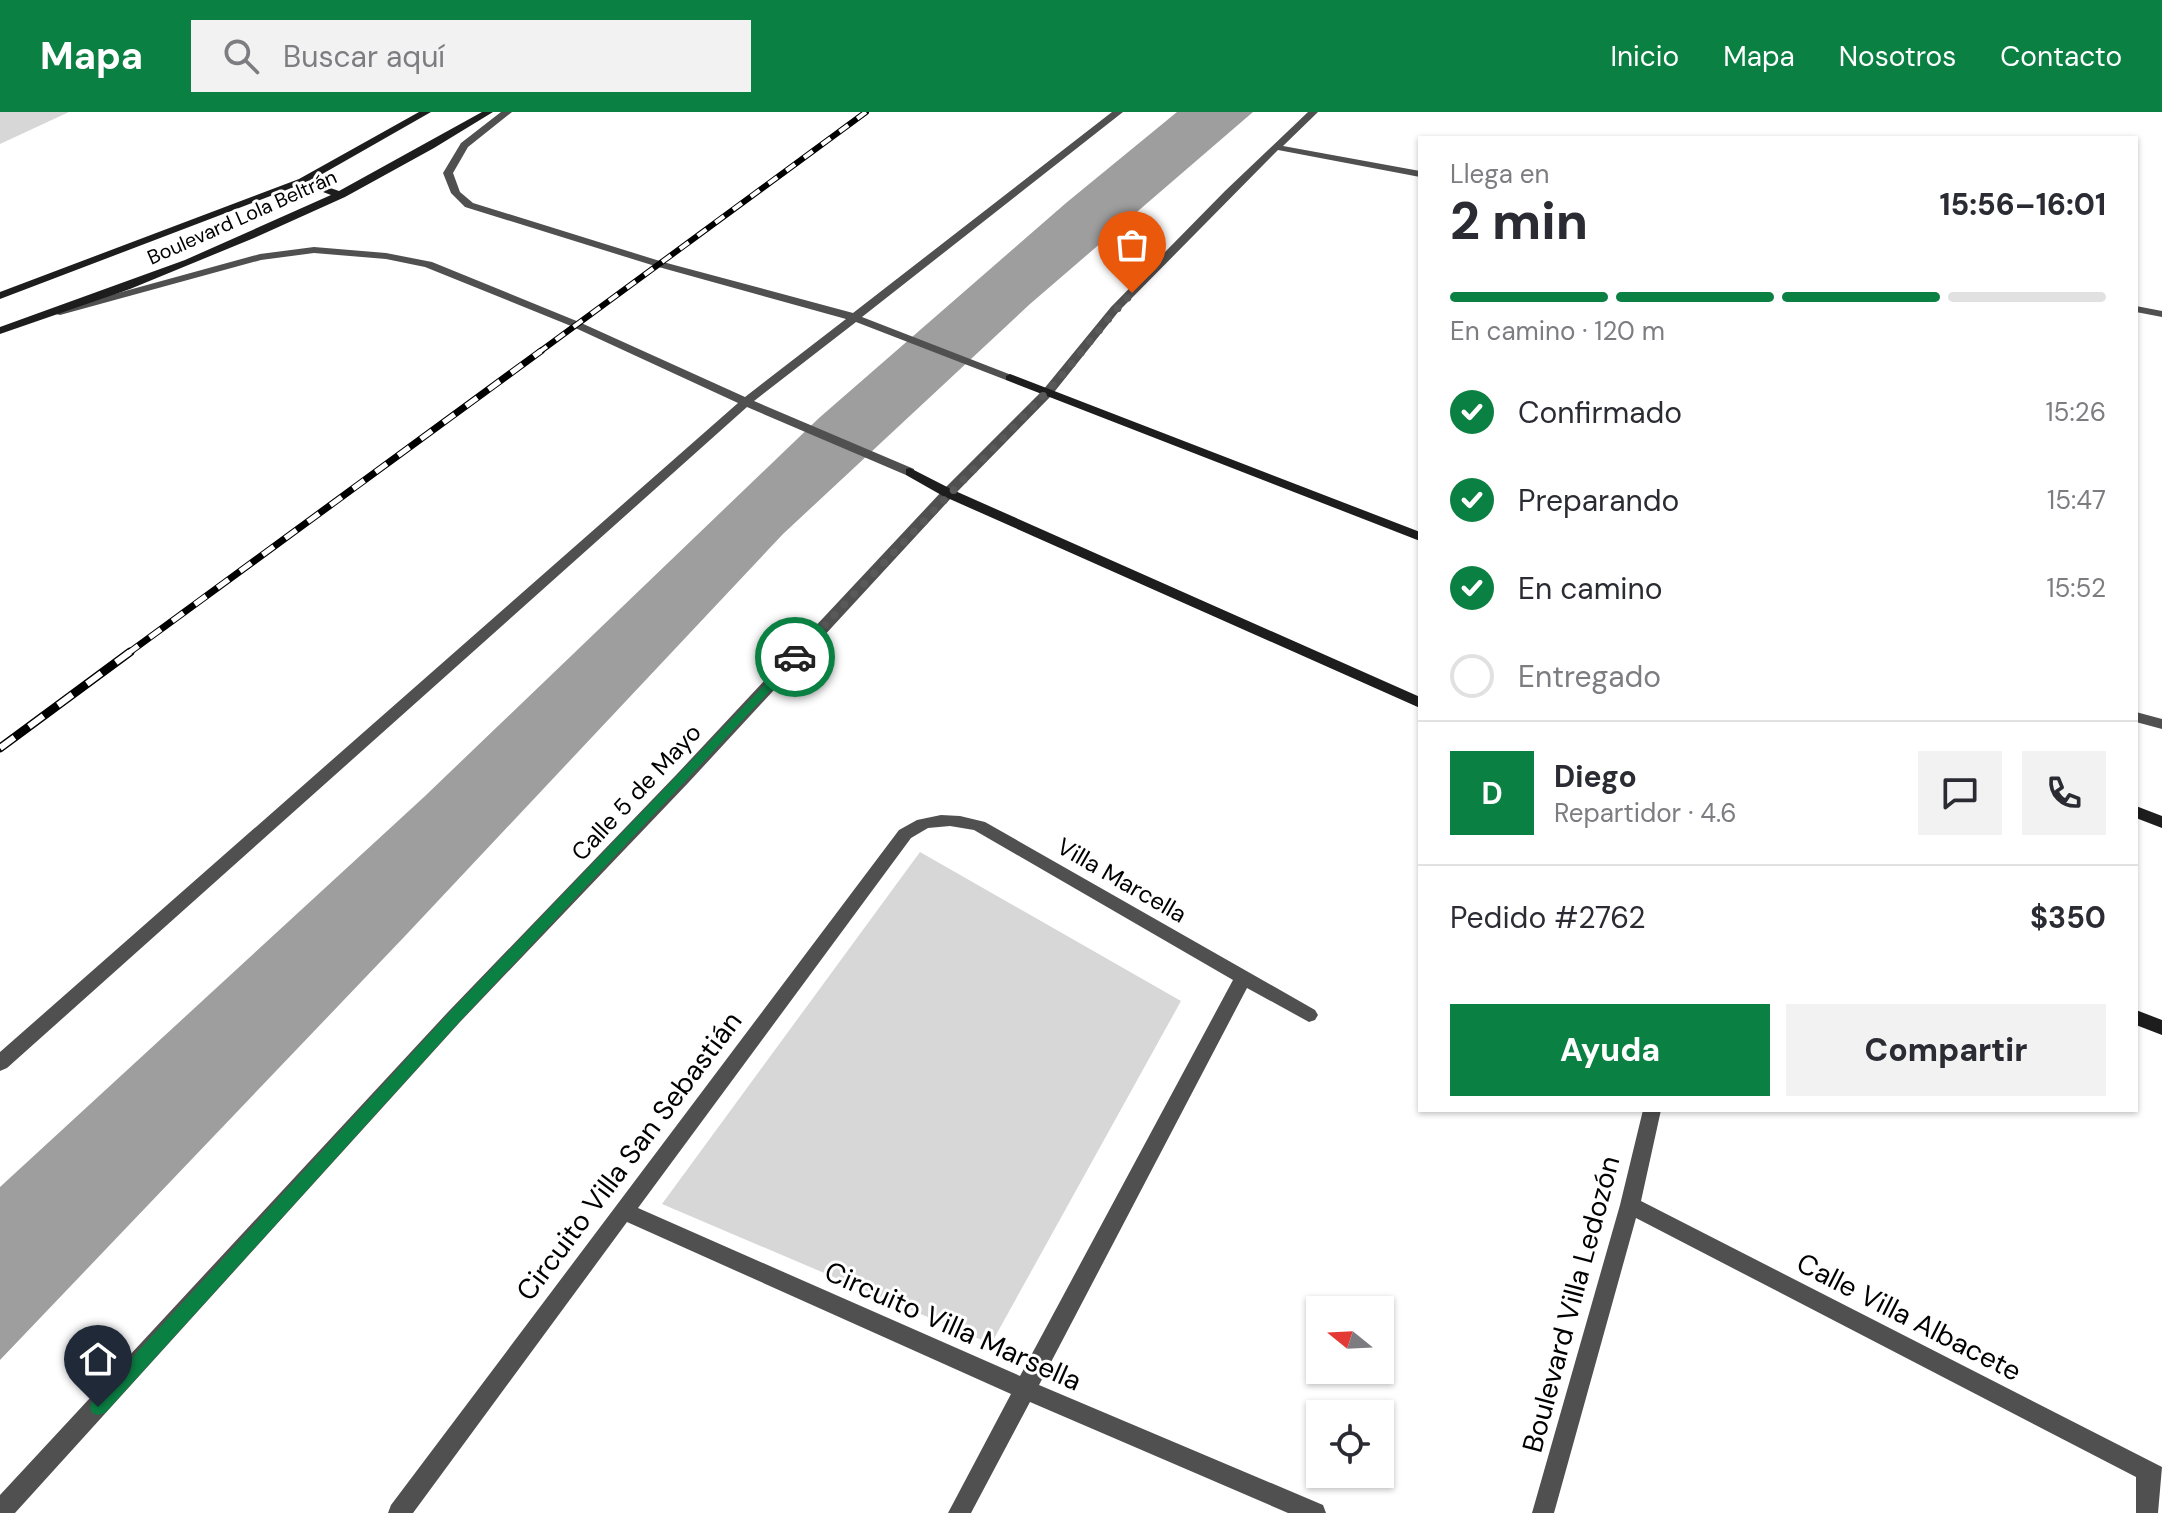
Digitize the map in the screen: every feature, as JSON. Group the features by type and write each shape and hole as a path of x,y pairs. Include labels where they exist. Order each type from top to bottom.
{"main road":[{"name":"Boulevard Lola Beltrán","path":"0,296 302,181 426,112"},
{"name":"Boulevard Lola Beltrán","path":"0,331 244,240 341,195 428,149 488,112"},
{"path":"302,181 341,195"},
{"path":"1010,378 1418,536"},
{"path":"910,472 948,493 1418,702"},
{"path":"2138,813 2162,822"},
{"path":"2138,1018 2162,1028"}],"street":[{"path":"507,112 470,139 453,158 448,173 456,193 469,205 659,264 860,320 1010,378"},
{"path":"0,1063 746,402 860,320 1118,112"},
{"name":"Calle 5 de Mayo","path":"0,1512 454,1017 683,778 948,493 1047,393 1115,309 1313,112"},
{"path":"1275,147 1418,174"},
{"path":"39,318 260,257 314,250 366,252 428,264 575,324 910,472"},
{"path":"2138,309 2162,314"},
{"path":"2138,718 2162,724"},
{"name":"Villa Marcella","path":"905,834 922,822 932,820 956,820 979,826 1309,1015"},
{"name":"Circuito Villa San Sebastián","path":"399,1513 905,834"},
{"path":"959,1513 1243,978"},
{"name":"Boulevard Villa Ledozón","path":"1543,1513 1630,1205 1652,1112"},
{"name":"Calle Villa Albacete","path":"1630,1205 2154,1475"},
{"name":"Circuito Villa Marsella","path":"623,1211 1024,1389 1315,1513"},
{"path":"2147,1513 2154,1475"}],"shaded area":[{"path":"0,112 69,112 0,144"},
{"path":"1177,112 1253,112 1030,304 783,534 0,1360 0,1187 424,797 819,418 1066,203"},
{"path":"920,852 1181,1001 991,1344 662,1204"}],"railway":[{"path":"538,353 866,112"},
{"path":"127,654 541,351"},
{"path":"0,748 130,652"}],"way so far":[{"path":"795,657 966,473 1047,393 1085,344 1132,293"}],"route":[{"path":"98,1407 454,1017 795,657"}]}
